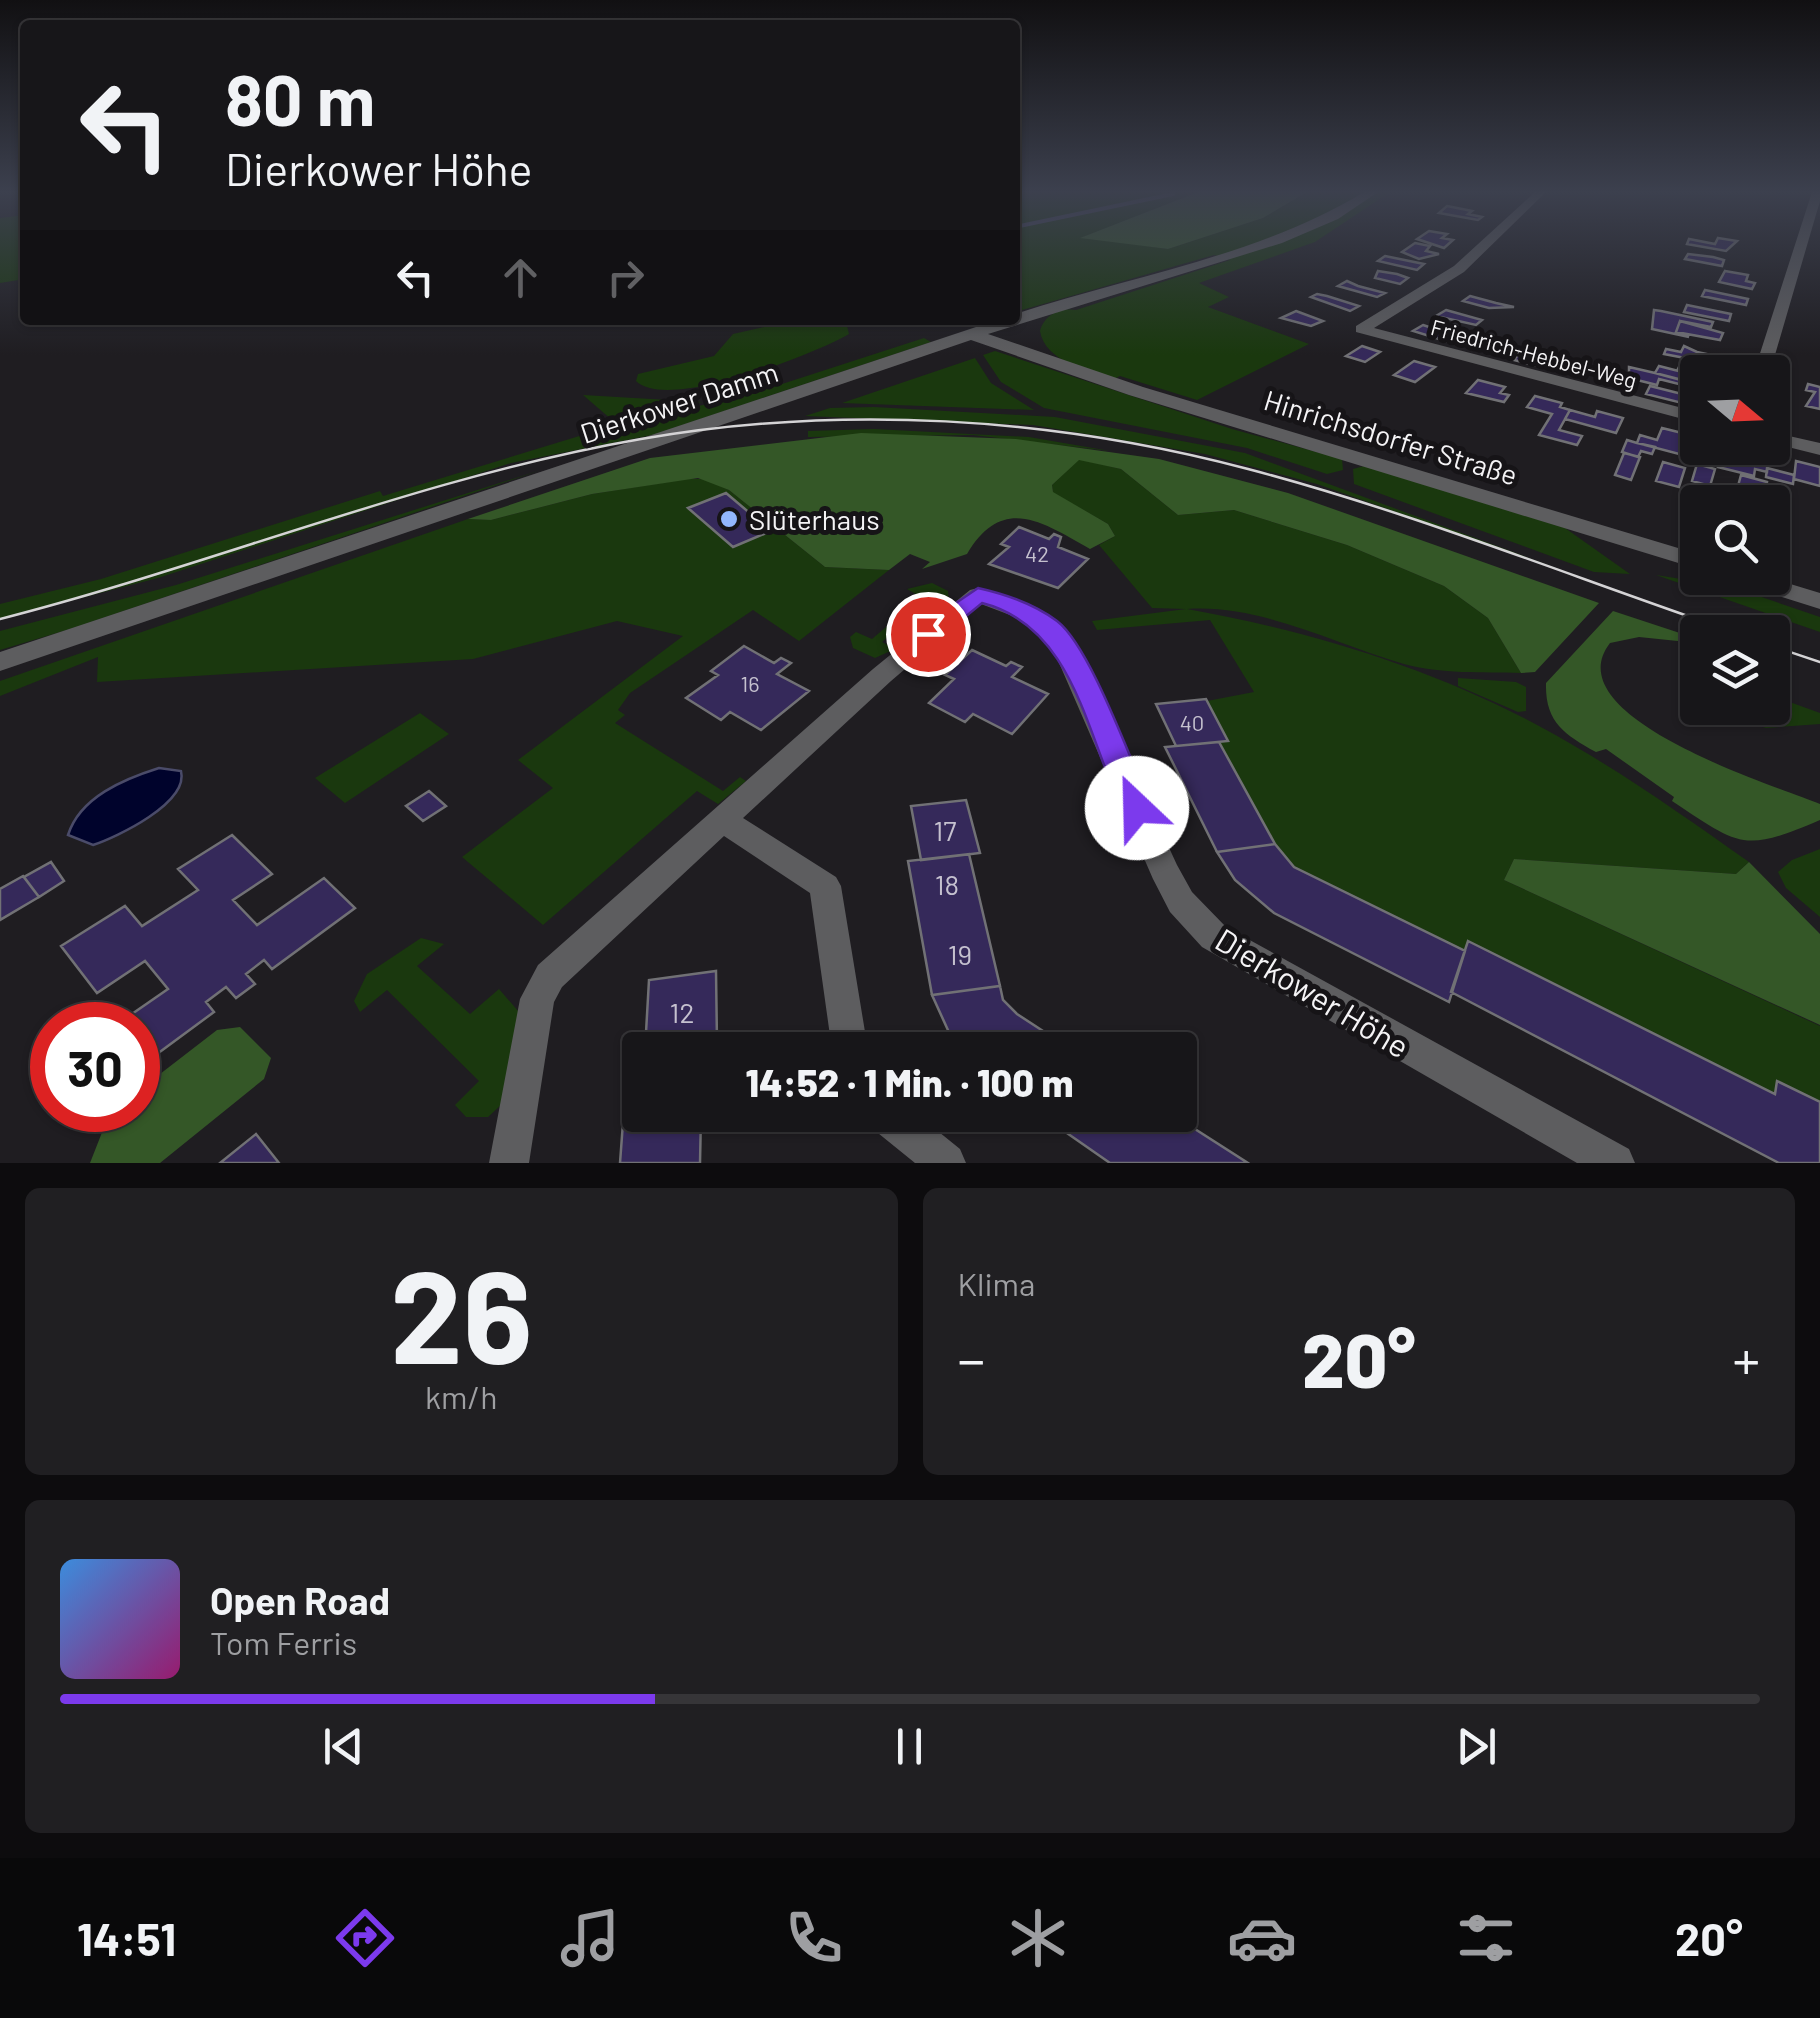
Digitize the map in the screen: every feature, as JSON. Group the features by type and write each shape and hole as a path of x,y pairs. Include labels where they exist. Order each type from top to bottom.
{"street":[{"name":"Dierkower Damm","path":"1020,318 1254,246"},
{"name":"Friedrich-Hebbel-Weg","path":"1484,246 1460,269 1361,329 1680,413"},
{"path":"1767,355 1800,246"},
{"name":"Hinrichsdorfer Straße","path":"1037,312 1034,331 1041,348 1068,368"},
{"name":"Dierkower Damm","path":"0,662 999,325"},
{"name":"Hinrichsdorfer Straße","path":"973,334 1068,368 1680,556"},
{"path":"1790,441 1820,448"},
{"path":"1790,592 1820,601"},
{"name":"Dierkower Höhe","path":"509,1163 538,999 550,976 969,598 978,595 999,600 1050,628 1064,646 1164,870 1181,902 1214,937 1614,1163"},
{"path":"721,819 825,886 847,1032"},
{"path":"908,1132 946,1163"}],"green space":[{"path":"0,246 20,246 20,280 0,283"},
{"path":"1020,246 1303,246 1199,283 1229,297 1208,307 1309,344 1197,400 1080,368 1050,350 1040,331 1045,321 1059,311 1076,310 1230,260 1214,255 1020,311"},
{"path":"773,325 844,325 849,334 775,366 708,385 653,389 636,381 638,374 714,356 733,334"},
{"path":"924,338 931,342 652,435 511,463 158,578 0,619 0,604 101,579 380,491 383,496 622,423 748,395"},
{"path":"995,351 1232,429 1342,459 1343,470 1327,474 1247,448 1044,408 1001,382 983,355"},
{"path":"975,358 991,383 1034,410 842,403"},
{"path":"583,395 702,402 612,420"},
{"path":"830,408 1055,417 1245,453 1594,582 1317,484 1205,454 1033,425 805,416"},
{"path":"874,429 1029,437 1110,451 973,435 808,437 808,431"},
{"path":"861,433 1016,439 1159,459 1288,493 1599,603 1535,672 1521,673 1488,618 1444,586 1347,545 1234,510 1178,515 1121,469 1079,460 1052,485 1053,492 1108,524 1115,536 1090,549 1039,523 1009,519 981,535 967,554 922,569 930,562 910,554 889,570 825,567 729,490 698,478 592,494 491,520 468,519 650,458"},
{"path":"1079,459 1121,469 1178,515 1234,510 1347,545 1444,586 1488,618 1521,673 1418,667 1270,619 1215,609 1187,609 1322,640 1455,686 1566,741 1749,862 1736,874 1514,859 1504,880 1820,1026 1820,1102 1777,1082 1775,1094 1469,942 1465,951 1294,867 1282,856 1219,742 1228,740 1207,701 1254,692 1210,620 1097,630 1092,621 1186,609 1152,608 1099,545 1115,536 1108,524 1053,493 1052,485"},
{"path":"1364,466 1565,528 1630,574 1594,572 1354,484 1353,469"},
{"path":"541,470 0,650 0,631 176,585"},
{"path":"706,479 729,490 825,567 889,570 799,641 753,610 630,693 618,710 625,715 615,723 723,791 740,777 746,781 718,804 697,791 543,925 462,857 553,788 518,760 683,636 617,621 473,659 97,682 98,657 0,696 0,681 468,519 491,520 592,494"},
{"path":"932,583 948,591 949,601 944,606 930,600 882,642 895,649 875,658 853,648 850,637 856,632 872,639 921,597 907,589"},
{"path":"1714,595 1755,595 1820,617 1820,632 1790,622 1790,615 1771,615"},
{"path":"1613,611 1680,633 1680,641 1639,637 1610,643 1601,670 1612,697 1639,721 1676,744 1820,804 1820,820 1757,840 1743,840 1713,828 1606,749 1596,752 1575,739 1553,717 1546,683"},
{"path":"1458,678 1516,682 1526,687 1526,711 1518,712 1458,686"},
{"path":"1790,702 1820,713 1820,724 1766,728 1756,725 1790,725"},
{"path":"420,713 449,734 345,803 315,778"},
{"path":"1820,849 1820,917 1786,888 1778,872 1792,860"},
{"path":"1514,859 1736,874 1749,862 1820,934 1820,1025 1504,880"},
{"path":"421,938 444,944 417,966 470,1014 499,989 519,1012 501,1105 488,1117 466,1117 455,1105 479,1081 387,990 360,1012 354,1001 367,974"},
{"path":"240,1027 271,1058 264,1079 160,1163 90,1163 102,1132 160,1132 160,1074 217,1030"}],"water":[{"path":"159,768 181,771 180,783 174,795 149,817 93,845 68,835 82,810 105,791"}],"building":[{"path":"1410,246 1430,246 1426,251 1439,254 1419,259 1402,252"},
{"path":"1700,246 1731,246 1726,251"},
{"path":"1688,254 1724,260 1722,266 1685,259"},
{"path":"1385,256 1424,264 1417,270 1378,261"},
{"path":"1378,271 1408,278 1400,284 1375,278"},
{"path":"1725,271 1748,275 1746,281 1755,283 1752,289 1719,282"},
{"path":"1347,281 1385,293 1377,297 1338,286"},
{"path":"1705,290 1748,299 1746,305 1702,296"},
{"path":"1317,294 1359,306 1350,311 1311,297"},
{"path":"1470,296 1514,307 1489,308 1463,301"},
{"path":"1687,305 1731,314 1729,321 1684,312"},
{"path":"1446,310 1482,320 1476,325 1436,316"},
{"path":"1654,310 1713,322 1711,327 1680,321 1676,332 1689,337 1652,329"},
{"path":"1296,311 1323,321 1311,326 1281,318"},
{"path":"1680,321 1723,333 1720,340 1676,332"},
{"path":"1423,325 1461,332 1449,342 1413,331"},
{"path":"1362,346 1380,352 1365,362 1346,356"},
{"path":"1684,346 1711,355 1664,354 1666,349 1681,352"},
{"path":"1520,352 1553,363 1542,367 1514,360"},
{"path":"1414,361 1435,367 1415,382 1394,375"},
{"path":"1659,366 1680,371 1680,379 1655,373"},
{"path":"1629,367 1680,382 1659,379 1657,385 1629,378"},
{"path":"1478,380 1505,387 1500,393 1509,395 1504,402 1466,393"},
{"path":"1808,384 1820,387 1820,409 1806,406 1815,392 1806,390"},
{"path":"1650,386 1680,394 1680,402 1646,394"},
{"path":"1535,396 1562,403 1560,407 1570,410 1559,430 1582,436 1577,445 1539,435 1552,414 1527,407"},
{"path":"1570,410 1595,417 1597,411 1623,418 1616,433 1565,419"},
{"path":"1662,428 1680,432 1680,454 1637,443 1640,435 1657,440"},
{"path":"1627,440 1655,447 1652,454 1641,451 1638,457 1622,452"},
{"path":"1624,453 1640,457 1631,480 1615,475"},
{"path":"1796,461 1820,467 1820,486 1794,479"},
{"path":"1663,462 1685,468 1679,487 1656,481"},
{"path":"1697,465 1715,469 1710,485 1692,481"},
{"path":"1768,465 1767,472 1755,469 1754,476 1718,467"},
{"path":"1767,468 1794,475 1793,484 1766,477"},
{"path":"1741,475 1767,482 1766,485 1738,485"},
{"name":"Slüterhaus","path":"726,493 771,531 733,547 688,508"},
{"path":"1019,527 1049,539 1054,534 1061,537 1058,547 1088,559 1058,588 989,564 1009,547 1001,544"},
{"path":"744,646 774,663 781,658 791,663 777,674 809,691 761,730 730,712 721,720 686,698 718,675 711,671"},
{"path":"972,650 1006,666 1011,662 1022,667 1012,677 1048,694 1012,734 973,714 965,722 929,703 954,679 945,675"},
{"path":"1206,699 1228,741 1176,746 1156,704"},
{"path":"1219,742 1275,844 1217,852 1165,747"},
{"path":"429,791 446,806 423,821 406,806"},
{"path":"966,800 980,853 921,860 911,806"},
{"path":"232,835 272,874 233,900 257,925 324,878 355,908 272,969 264,960 246,974 255,984 236,998 226,987 206,1002 214,1012 160,1052 160,1002 149,1002 168,989 145,961 97,993 61,946 125,906 142,926 198,890 178,869"},
{"path":"1275,844 1294,867 1465,951 1449,1002 1274,913 1235,880 1217,852"},
{"path":"969,854 1000,986 932,995 908,861"},
{"path":"51,862 64,881 39,897 24,877"},
{"path":"23,876 39,897 0,920 0,889"},
{"path":"1468,941 1775,1094 1777,1081 1820,1102 1820,1163 1779,1163 1451,992"},
{"path":"716,971 717,1032 646,1032 649,980"},
{"path":"1000,986 1003,1000 1044,1032 949,1032 932,995"},
{"path":"1197,1130 1248,1163 1110,1163 1065,1132"},
{"path":"622,1132 701,1132 700,1163 620,1163"},
{"path":"256,1134 279,1163 220,1163"}],"tram line":[{"path":"0,619 399,498 559,455 716,428 869,419 1022,427 1174,451 1309,486 1431,525 1686,615"},
{"path":"1790,652 1820,662"}],"place":[{"name":"Slüterhaus","path":"729,519"}],"route":[{"path":"928,634 969,598 978,595 999,600 1050,628 1072,660 1137,808"}]}
